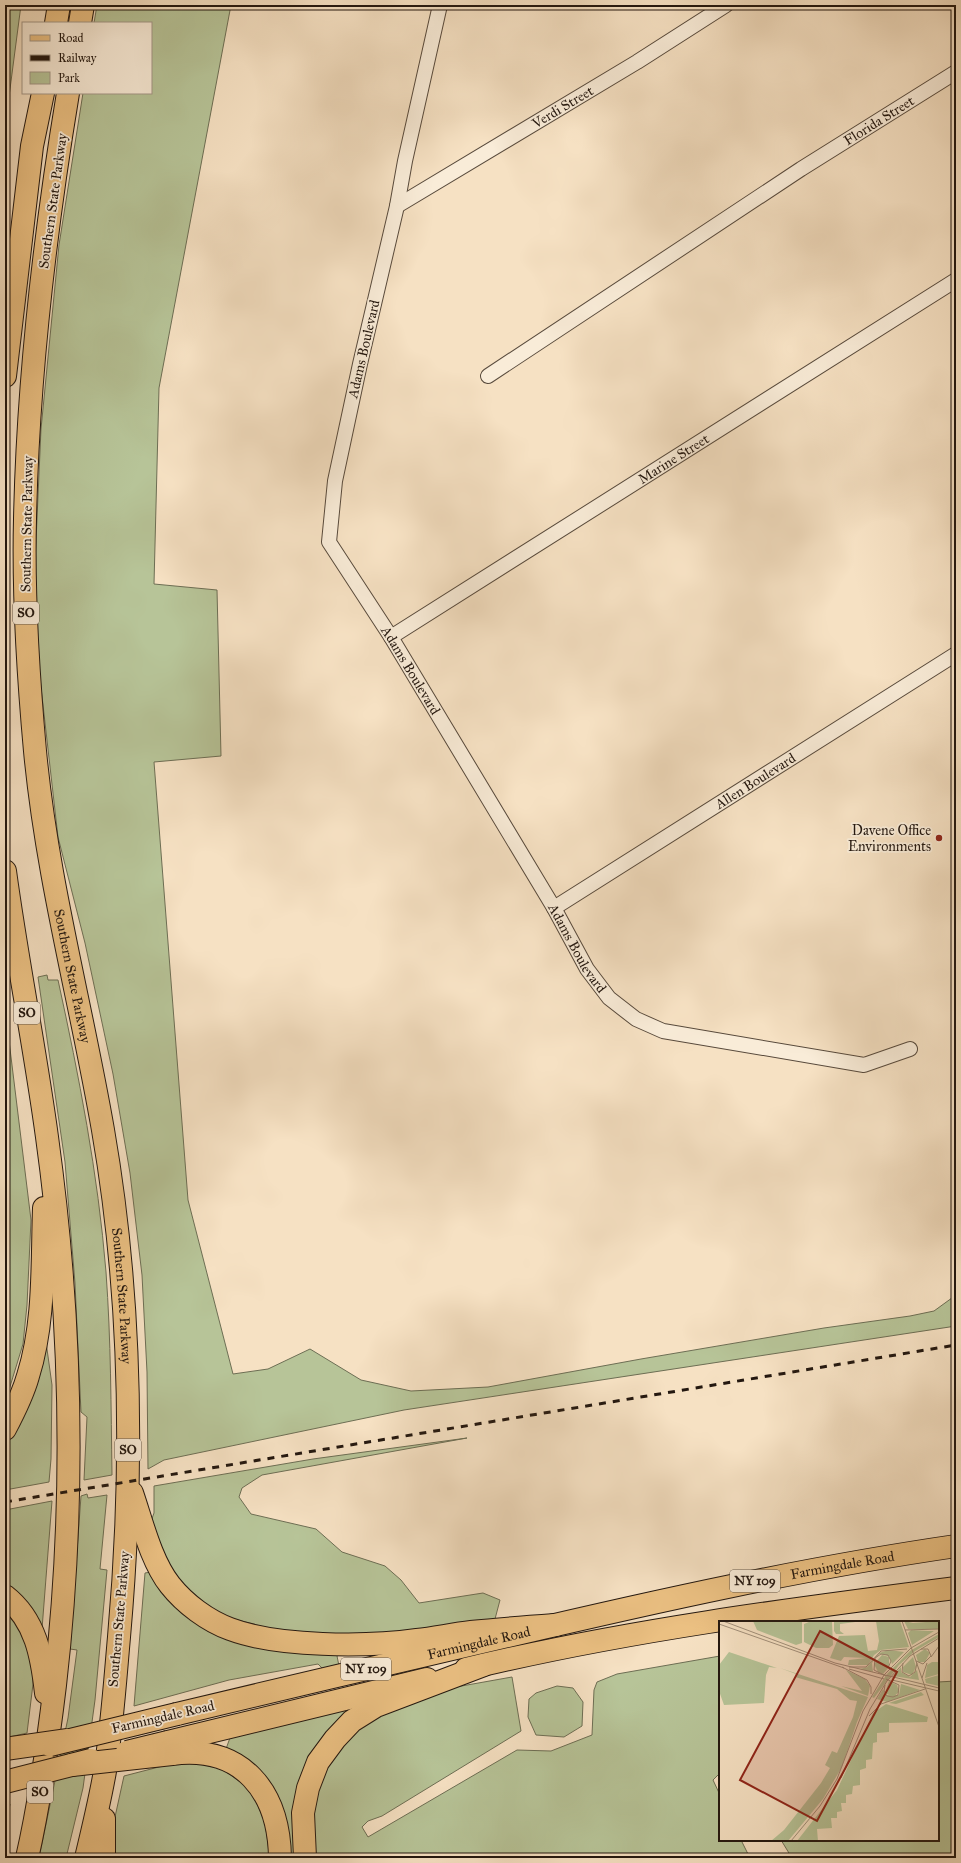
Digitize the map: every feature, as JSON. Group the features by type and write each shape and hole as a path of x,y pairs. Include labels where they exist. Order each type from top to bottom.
{"main road":[{"path":"56,22 59,5"},
{"path":"80,22 83,5"},
{"name":"Southern State Parkway","path":"5,376 32,146 43,94"},
{"name":"Southern State Parkway","path":"68,94 56,167 31,399 25,519 27,636 35,746 43,819 51,870 103,1129 119,1246 126,1365 128,1484 122,1600 105,1770 86,1858"},
{"name":"SO","path":"5,871 47,1137 64,1303 69,1428 63,1598 50,1726 42,1782 27,1858"},
{"path":"5,1429 14,1412 28,1376 36,1339 41,1299 47,1137"},
{"path":"128,1484 155,1557 165,1578 189,1604 217,1623 231,1630 264,1638 286,1641 359,1644 416,1640 469,1633 555,1625"},
{"name":"Farmingdale Road","path":"5,1758 68,1740 555,1625 774,1577 956,1546"},
{"name":"Farmingdale Road","path":"170,1748 484,1665 646,1632 739,1616 956,1588"},
{"path":"5,1596 27,1620 37,1642 43,1668 50,1726"},
{"path":"305,1858 304,1813 308,1788 318,1762 335,1739 352,1721 376,1706 484,1665"},
{"path":"5,1749 68,1740"},
{"path":"5,1782 72,1765 170,1748 213,1754 230,1761 250,1776 264,1793 273,1815 279,1840 280,1858"},
{"path":"104,1858 105,1770"}],"street":[{"name":"Adams Boulevard","path":"440,5 405,161 397,206 360,364 335,481 329,542 391,637 554,908 587,969 609,998 636,1019 663,1031 864,1066 910,1049"},
{"name":"Verdi Street","path":"397,206 637,62 726,5"},
{"name":"Florida Street","path":"488,376 801,169 956,72"},
{"name":"Marine Street","path":"391,637 956,280"},
{"name":"Allen Boulevard","path":"554,908 956,654"}],"green space":[{"path":"5,5 21,5 5,127"},
{"path":"97,5 231,5 159,388 154,584 217,590 221,756 154,762 188,1200 233,1374 268,1369 310,1349 361,1380 411,1391 488,1387 824,1328 910,1316 934,1311 956,1295 956,1326 404,1410 164,1460 148,1469 147,1372 142,1275 130,1173 113,1074 85,943 58,837 37,652 35,564 41,429 59,245 83,94 152,94 152,22 94,22"},
{"path":"47,975 48,980 58,980 87,1125 103,1235 108,1297 112,1475 84,1480 87,1417 81,1412 75,1283 65,1162 38,977"},
{"path":"5,1008 31,1220 27,1305 23,1344 5,1403"},
{"path":"46,1342 52,1385 51,1459 49,1482 5,1490 5,1440"},
{"path":"467,1438 262,1475 242,1488 239,1497 251,1514 316,1529 342,1552 385,1566 401,1580 419,1603 483,1593 500,1600 495,1619 395,1635 332,1634 275,1630 219,1615 186,1590 162,1558 150,1524 154,1513 154,1486 313,1459"},
{"path":"87,1494 88,1498 107,1495 100,1569 107,1570 95,1700 83,1788 66,1858 39,1858 68,1718 77,1650 70,1649 81,1496"},
{"path":"52,1501 42,1629 5,1588 5,1510"},
{"path":"151,1572 186,1614 349,1651 337,1656 339,1666 323,1669 318,1664 229,1680 134,1706 145,1573"},
{"path":"5,1605 31,1643 33,1684 27,1733 5,1738"},
{"path":"719,1656 719,1774 713,1780 719,1793 719,1841 742,1841 750,1858 312,1858 314,1782 363,1719 456,1687 512,1677 521,1731 382,1816 368,1821 362,1827 368,1837 517,1750 551,1751 592,1735 594,1690 597,1682 617,1674"},
{"path":"956,1681 956,1858 792,1858 782,1841 939,1841 939,1682"},
{"path":"557,1686 573,1688 583,1702 582,1726 564,1737 536,1735 528,1717 529,1699 536,1693"},
{"path":"366,1701 337,1723 297,1858 286,1858 283,1822 226,1749 231,1735"},
{"path":"182,1761 221,1768 251,1790 265,1822 270,1858 106,1858 124,1776"},
{"path":"10,1804 5,1832 5,1806"}],"railway":[{"path":"5,1502 956,1345"}],"place":[{"name":"Davene Office Environments","path":"939,838"}]}
